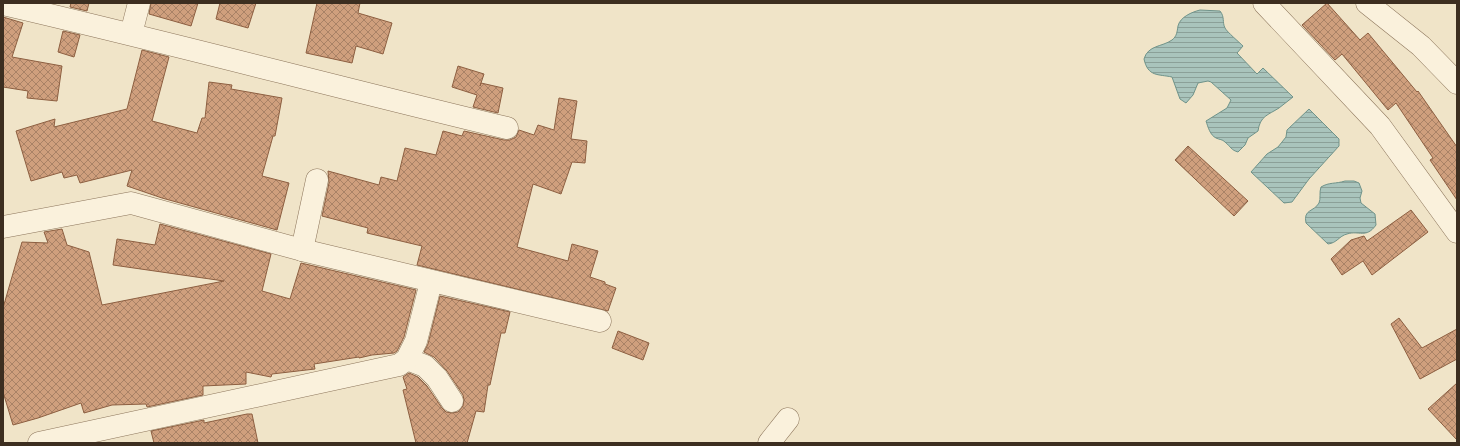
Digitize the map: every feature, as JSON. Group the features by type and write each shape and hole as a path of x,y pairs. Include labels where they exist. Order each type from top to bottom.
{"street":[{"path":"131,34 139,3"},
{"path":"1264,3 1380,126 1457,232"},
{"path":"1367,3 1421,46 1457,83"},
{"path":"3,4 131,34 339,88 507,128"},
{"path":"302,250 317,180"},
{"path":"3,226 131,203 302,250 431,282 600,321"},
{"path":"39,443 399,365 407,359 416,341 431,282"},
{"path":"407,359 425,366 437,378 452,401"},
{"path":"769,443 788,419"}],"water":[{"path":"1200,10 1220,11 1225,28 1243,46 1237,53 1257,74 1263,68 1293,97 1263,119 1258,131 1248,138 1245,145 1238,152 1232,149 1223,140 1214,137 1206,121 1227,108 1231,100 1208,81 1198,83 1193,95 1186,103 1180,99 1172,77 1154,74 1148,69 1144,59 1149,51 1174,38 1181,20"},
{"path":"1309,109 1339,139 1339,146 1309,179 1292,202 1284,203 1251,172 1267,154 1278,147 1286,137 1287,130"},
{"path":"1354,181 1359,183 1362,191 1360,198 1361,203 1375,214 1376,225 1369,232 1347,234 1328,244 1306,223 1305,218 1307,213 1319,203 1321,187 1327,184"}],"building":[{"path":"71,3 89,3 87,11 70,7"},
{"path":"151,3 198,3 191,26 149,14"},
{"path":"220,3 256,3 248,28 216,19"},
{"path":"317,3 360,3 358,13 392,23 383,54 356,46 352,63 306,53"},
{"path":"1327,3 1360,40 1368,33 1417,92 1418,91 1457,147 1457,200 1430,160 1433,158 1396,103 1388,110 1342,54 1335,60 1302,25"},
{"path":"3,17 23,23 12,57 62,66 57,101 27,98 28,91 3,87"},
{"path":"63,31 80,35 74,57 58,52"},
{"path":"142,50 169,57 152,121 197,133 202,118 205,118 209,82 232,85 231,89 282,98 275,136 273,136 262,176 289,183 277,230 162,198 127,186 132,170 80,183 77,175 64,178 62,172 31,181 16,131 55,119 54,127 127,109"},
{"path":"458,66 484,74 481,83 503,88 498,113 473,107 477,95 452,87"},
{"path":"559,98 577,101 571,139 587,141 585,163 572,162 561,194 533,184 517,247 568,261 572,244 598,251 590,277 605,282 605,284 616,288 608,311 417,265 422,246 367,233 368,228 322,216 329,183 328,171 379,185 381,177 397,181 405,148 436,155 443,131 462,136 464,131 510,140 516,137 519,130 534,135 538,125 554,130"},
{"path":"1188,146 1248,201 1234,216 1175,160"},
{"path":"1411,210 1428,232 1372,275 1363,261 1342,275 1331,259 1351,240 1364,236 1367,241"},
{"path":"160,224 271,254 262,291 290,299 301,263 416,290 404,337 397,351 394,353 314,364 315,369 272,374 271,377 246,372 246,384 203,386 203,395 147,407 146,404 112,405 84,413 81,403 13,425 3,392 3,308 22,242 48,243 44,232 62,229 67,245 89,252 102,305 224,281 113,265 117,239 155,245"},
{"path":"440,296 510,312 505,333 501,333 490,385 488,385 484,412 476,411 467,443 416,443 403,390 407,389 403,377 409,373 418,377 427,386 446,412 458,412 463,406 463,395 447,371 434,357 424,352 428,344"},
{"path":"1399,318 1422,348 1457,329 1457,359 1420,379 1391,324"},
{"path":"618,331 649,343 643,360 612,348"},
{"path":"1457,383 1457,440 1428,409"},
{"path":"252,414 258,443 154,443 151,431 204,420 204,423"}]}
